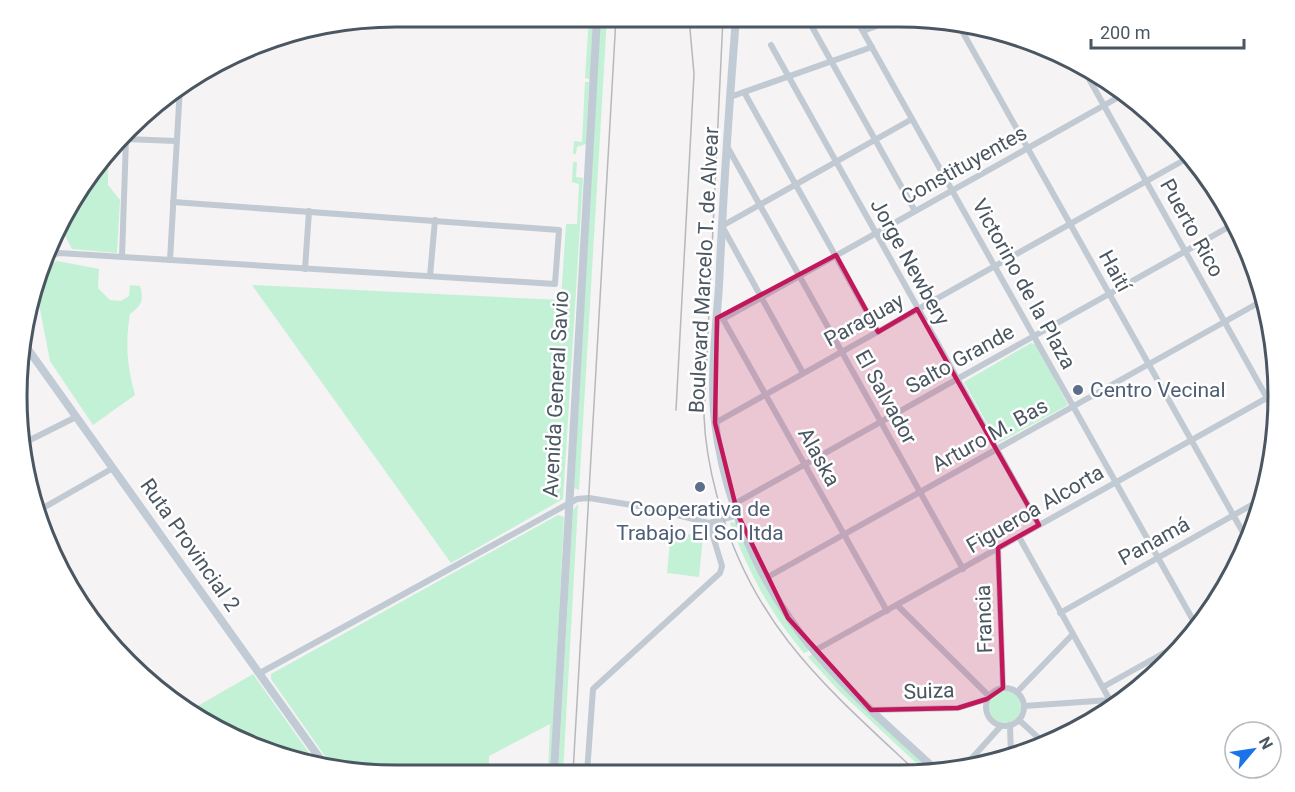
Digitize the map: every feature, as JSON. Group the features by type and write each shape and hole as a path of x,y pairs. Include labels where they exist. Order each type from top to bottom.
{"main road":[{"name":"Avenida General Savio","path":"554,765 596,27"},
{"name":"Boulevard Marcelo T. de Alvear","path":"735,27 722,226 715,423 723,470 738,515 766,579 789,618 814,651 871,710 929,764"},
{"name":"Ruta Provincial 2","path":"30,352 319,757"}],"street":[{"path":"812,27 915,211"},
{"name":"Victorino de la Plaza","path":"860,27 1193,620"},
{"path":"862,31 873,27"},
{"name":"Haití","path":"963,33 1242,531"},
{"name":"Jorge Newbery","path":"771,45 1039,525"},
{"path":"730,97 872,47"},
{"name":"Puerto Rico","path":"1090,80 1268,392"},
{"path":"744,92 878,332"},
{"path":"170,260 179,97"},
{"name":"Constituyentes","path":"720,319 1117,98"},
{"path":"803,373 722,226 912,118"},
{"path":"131,139 176,141"},
{"path":"122,257 126,145"},
{"name":"El Salvador","path":"728,148 963,569"},
{"name":"Paraguay","path":"715,423 1183,161"},
{"path":"55,254 555,284 559,230 173,202"},
{"path":"305,269 309,211"},
{"path":"430,276 435,220"},
{"name":"Salto Grande","path":"734,504 1228,228"},
{"name":"Arturo M. Bas","path":"766,579 1256,304"},
{"name":"Alaska","path":"720,319 887,610"},
{"name":"Figueroa Alcorta","path":"814,651 1268,397"},
{"path":"30,440 76,417"},
{"path":"45,507 113,468"},
{"path":"260,674 568,503 581,498 650,508 709,523 738,515"},
{"name":"Panamá","path":"1060,612 1251,505"},
{"path":"588,765 593,689 720,573 722,566 709,523"},
{"path":"1019,537 1109,699"},
{"name":"Francia","path":"998,548 1003,688"},
{"path":"897,605 988,698 988,716 1001,726"},
{"path":"1017,693 1072,635"},
{"path":"1102,687 1163,653"},
{"path":"972,758 1001,726 1010,725 1019,720 1024,706 1017,693 1003,688 988,698"},
{"name":"Suiza","path":"871,710 958,708 988,698"},
{"path":"1024,706 1105,702"},
{"path":"1019,720 1038,738"},
{"path":"1010,725 1011,747"}],"highlighted area":[{"path":"836,255 878,332 917,309 1039,525 998,548 1003,688 987,699 958,708 871,710 788,618 738,515 715,423 717,318"}],"green space":[{"path":"588,27 593,27 590,79 585,78"},
{"path":"600,27 606,27 579,490 574,488"},
{"path":"585,82 589,82 586,144 577,147 576,154 573,154 574,141 582,142"},
{"path":"573,162 577,162 576,177 583,178 563,499 451,563 252,285 561,300 566,224 577,224 579,184 572,182"},
{"path":"108,165 108,185 120,200 117,253 72,249 64,234 76,211"},
{"path":"57,261 99,269 98,288 110,300 121,301 129,296 130,285 140,286 142,298 137,308 130,314 127,345 135,395 93,425 50,361 39,304 52,263"},
{"path":"1031,343 1037,345 1068,405 998,443 964,382"},
{"path":"578,504 563,765 558,765 573,510"},
{"path":"558,515 564,517 551,765 548,765 550,724 489,756 489,765 396,765 327,758 271,679 271,674"},
{"path":"737,522 809,649 807,652 804,653 792,638 761,592 730,523"},
{"path":"671,532 703,536 699,577 667,573"},
{"path":"813,654 925,764 918,764 840,692 808,657"},
{"path":"253,674 310,755 255,737 197,707"},
{"path":"1005,691 1017,695 1021,707 1017,719 1005,723 993,719 989,707 993,695"}],"railway":[{"path":"573,765 615,27"},
{"path":"676,410 694,74 690,27"},
{"path":"723,27 704,416 708,457 717,496 731,541 750,582 771,618 796,652 824,683 909,765"}],"place":[{"name":"Centro Vecinal","path":"1078,390"},
{"name":"Cooperativa de Trabajo El Sol ltda","path":"700,487"}]}
